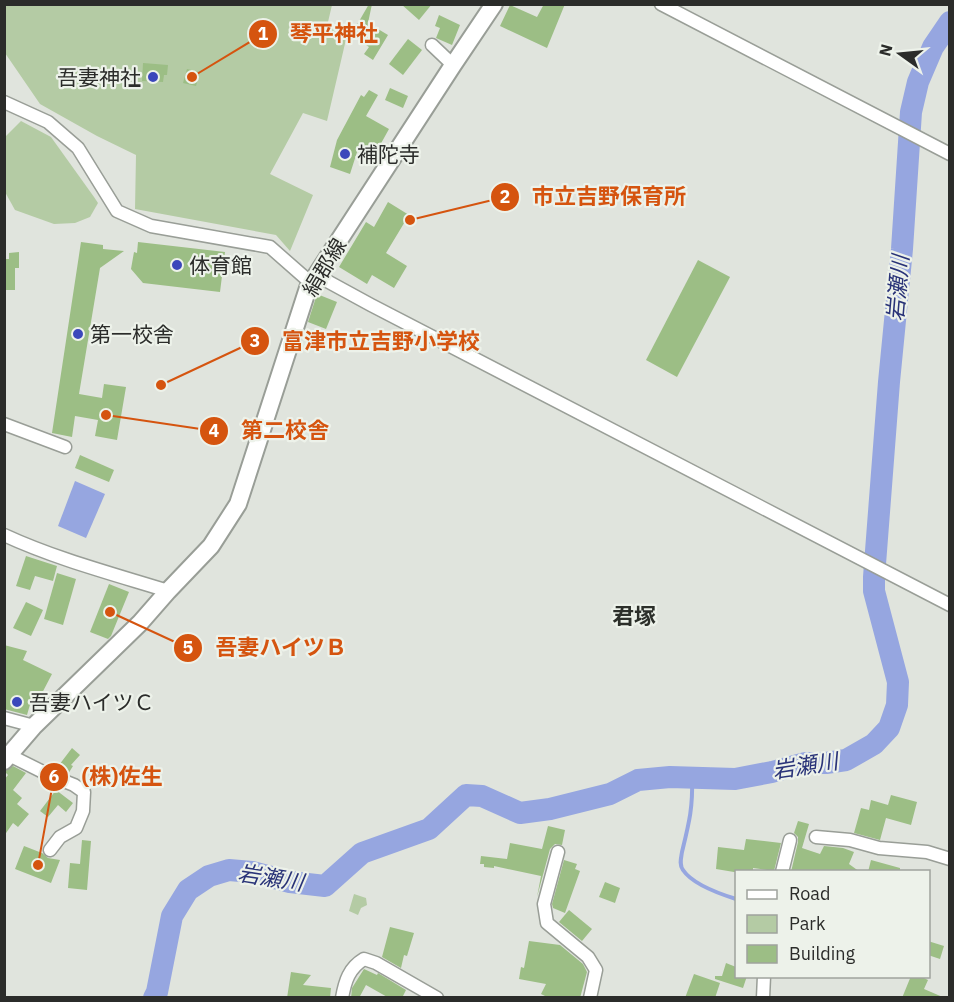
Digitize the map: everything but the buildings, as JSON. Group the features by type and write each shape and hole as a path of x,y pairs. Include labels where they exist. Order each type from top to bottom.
{"main road":[{"name":"絹郡線","path":"7,758 34,726 140,623 211,546 238,504 303,299 494,4"}],"street":[{"path":"661,4 950,154"},
{"path":"432,45 453,65"},
{"path":"4,102 48,122 78,148 117,211 151,226 270,247 314,279 950,605"},
{"path":"4,424 65,447"},
{"path":"4,535 26,545 168,591"},
{"path":"4,718 34,726"},
{"path":"7,758 74,784 84,792 83,811 76,828 60,837 50,850"},
{"path":"816,837 850,840 879,848 927,852 950,859"},
{"path":"782,870 790,840"},
{"path":"558,852 544,904 547,923 588,957 596,970 590,998"},
{"path":"342,998 344,983 354,965 364,959 376,963 437,998"},
{"path":"763,998 764,978"}],"green space":[{"path":"4,5 332,5 328,22 347,35 327,121 303,113 270,174 313,195 290,251 276,235 135,209 136,155 40,104 5,53"},
{"path":"21,121 51,137 98,203 90,217 75,223 54,224 15,210 5,192 5,137"},
{"path":"354,894 366,898 367,905 361,908 358,915 349,911"}],"water":[{"path":"75,481 105,494 86,538 58,526"}],"waterway":[{"name":"岩瀬川","path":"154,998 172,916 188,890 209,876 229,870 252,872 290,882 325,886 362,853 429,829 466,795 482,796 520,813 550,809 610,794 638,780 670,777 735,779 805,763 846,760 874,744 889,728 897,705 898,682 874,591 874,577 902,249 911,112 918,82 933,47 950,22"},
{"path":"692,778 691,807 681,857 682,868 693,880 715,892 735,899"}],"place":[{"name":"吾妻神社","path":"153,77"},
{"name":"琴平神社","path":"192,77"},
{"name":"補陀寺","path":"345,154"},
{"name":"市立吉野保育所","path":"410,220"},
{"name":"体育館","path":"177,265"},
{"name":"第一校舎","path":"78,334"},
{"name":"富津市立吉野小学校","path":"161,385"},
{"name":"第二校舎","path":"106,415"},
{"name":"吾妻ハイツＢ","path":"110,612"},
{"name":"吾妻ハイツＣ","path":"17,702"},
{"name":"(株)佐生","path":"38,865"}],"district":[{"name":"君塚","path":"634,615"}]}
